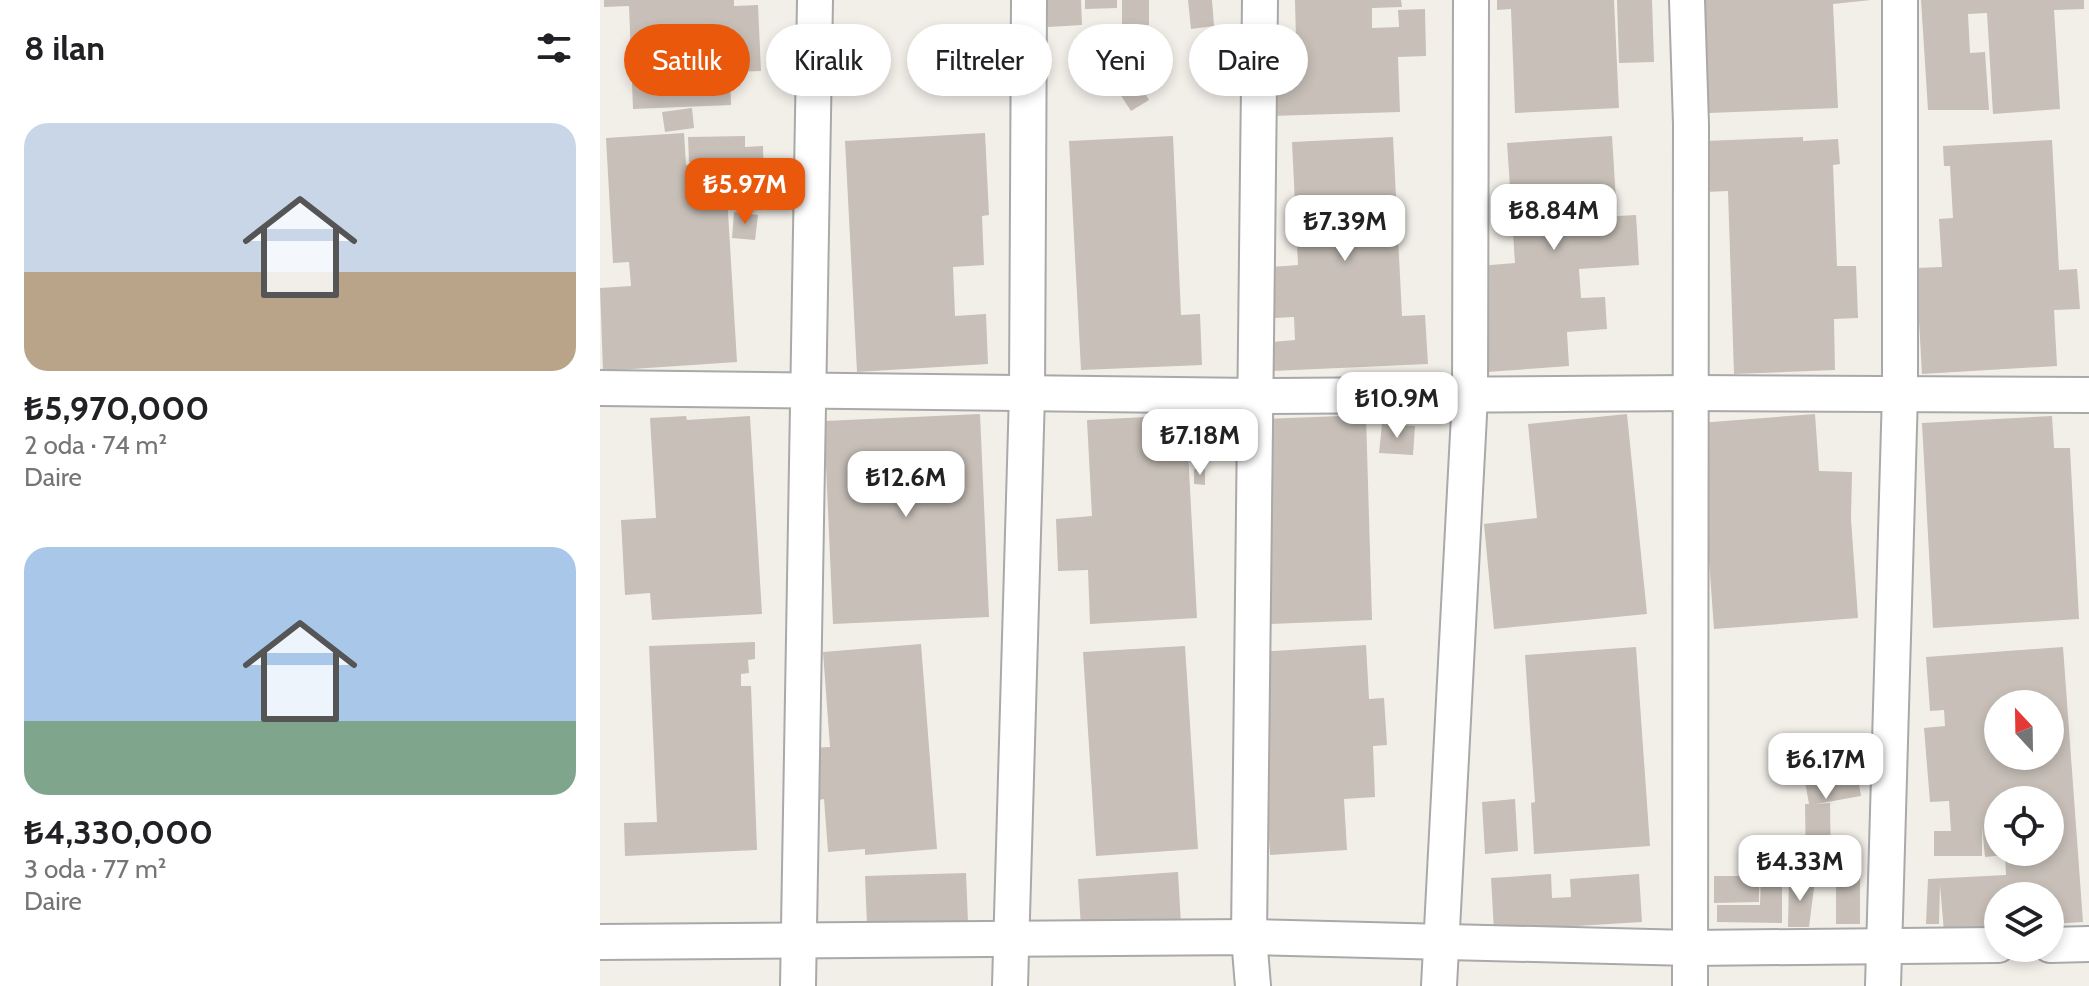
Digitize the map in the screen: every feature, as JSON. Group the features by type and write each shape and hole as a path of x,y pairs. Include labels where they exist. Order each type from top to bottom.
{"street":[{"path":"798,986 815,0"},
{"path":"1010,986 1027,394 1029,0"},
{"path":"1253,986 1249,937 1260,0"},
{"path":"1439,986 1470,396 1471,0"},
{"path":"1687,0 1691,124 1690,986"},
{"path":"1883,986 1900,393 1900,0"},
{"path":"600,388 1255,396 1691,393 2089,395"},
{"path":"600,942 799,943 1249,937 1690,948 1984,945"},
{"path":"2064,945 2089,944"}],"building":[{"path":"604,0 734,0 734,6 758,5 761,71 750,71 750,24 630,24 629,6 604,7"},
{"path":"1047,0 1081,0 1082,24 1052,27 1048,24"},
{"path":"1085,0 1117,0 1117,8 1085,9"},
{"path":"1122,0 1149,0 1149,24 1122,24"},
{"path":"1188,0 1212,0 1214,24 1190,24"},
{"path":"1295,0 1401,0 1402,7 1372,8 1372,28 1399,27 1398,10 1425,9 1426,56 1398,57 1400,112 1269,116 1268,96 1308,96 1308,24 1296,24"},
{"path":"1497,0 1614,0 1619,108 1515,113 1511,9 1497,10"},
{"path":"1617,0 1652,0 1654,62 1619,63"},
{"path":"1705,0 1871,0 1833,4 1838,108 1709,113"},
{"path":"1921,0 2084,0 2084,9 2054,10 2060,109 1993,114 1987,13 1968,14 1970,53 1985,52 1989,110 1928,110"},
{"path":"632,96 731,96 731,105 633,109"},
{"path":"1121,96 1147,96 1149,100 1131,111"},
{"path":"692,108 694,128 665,132 662,112"},
{"path":"684,133 686,165 725,162 737,362 603,371 600,288 631,286 629,262 613,263 606,138"},
{"path":"985,133 989,215 982,216 984,265 953,267 955,316 986,314 988,364 857,372 845,141"},
{"path":"745,136 745,147 763,146 764,189 735,190 734,161 689,162 688,137"},
{"path":"1173,136 1181,315 1200,314 1202,365 1081,370 1069,141"},
{"path":"1612,136 1617,216 1636,215 1639,265 1579,269 1581,298 1605,297 1607,329 1567,332 1569,366 1487,372 1479,266 1515,263 1507,143"},
{"path":"1393,137 1402,316 1425,315 1428,364 1272,371 1271,342 1295,340 1294,317 1274,318 1271,267 1298,265 1292,142"},
{"path":"1803,137 1803,141 1838,139 1840,164 1833,165 1837,266 1856,266 1858,318 1834,319 1835,370 1734,374 1728,191 1706,192 1705,141"},
{"path":"2052,140 2059,270 2077,269 2080,309 2054,310 2057,366 1922,374 1916,268 1942,267 1939,219 1953,218 1950,166 1944,166 1943,146"},
{"path":"734,212 758,215 755,240 732,238"},
{"path":"980,414 989,617 833,624 824,421"},
{"path":"1627,414 1647,614 1494,629 1484,524 1537,518 1528,424"},
{"path":"1815,414 1819,471 1852,472 1851,519 1858,618 1714,629 1699,423"},
{"path":"1186,415 1197,618 1090,624 1088,570 1058,571 1056,519 1092,516 1087,420"},
{"path":"1366,415 1372,620 1269,624 1262,419"},
{"path":"686,416 687,420 750,416 762,614 652,620 650,593 625,595 621,520 656,518 650,418"},
{"path":"2052,416 2054,448 2070,448 2079,619 1933,628 1922,423"},
{"path":"1382,424 1415,426 1413,455 1379,453"},
{"path":"1194,469 1205,469 1205,485 1194,484"},
{"path":"755,642 755,659 748,660 749,673 741,674 741,686 751,686 757,850 625,856 624,823 657,822 649,646"},
{"path":"921,644 937,849 865,855 865,849 828,852 824,799 814,801 810,748 830,747 823,652"},
{"path":"1366,645 1369,699 1384,698 1387,745 1373,746 1375,797 1344,799 1347,850 1270,855 1258,652"},
{"path":"1185,646 1198,849 1096,856 1083,652"},
{"path":"1636,647 1650,846 1534,854 1531,803 1535,802 1525,655"},
{"path":"2063,647 2083,922 2064,923 2064,882 1984,882 1984,929 1944,932 1940,885 1939,924 1926,924 1928,879 2006,875 2006,866 2064,866 2064,786 1984,786 1982,856 1934,856 1934,831 1951,831 1949,801 1930,802 1924,728 1945,726 1944,710 1930,711 1926,657"},
{"path":"1853,750 1861,796 1816,804 1830,803 1831,869 1806,869 1805,804 1809,804 1801,759"},
{"path":"1515,799 1518,851 1485,854 1482,802"},
{"path":"1178,872 1181,924 1081,928 1078,879"},
{"path":"966,873 968,922 867,925 865,876"},
{"path":"1551,874 1552,898 1571,897 1570,879 1639,874 1642,922 1494,931 1491,878"},
{"path":"1714,876 1759,876 1759,902 1714,903"},
{"path":"1761,876 1782,876 1782,923 1717,922 1717,905 1760,905"},
{"path":"1836,879 1860,879 1860,924 1836,924"},
{"path":"1789,880 1815,880 1809,927 1788,927"}]}
